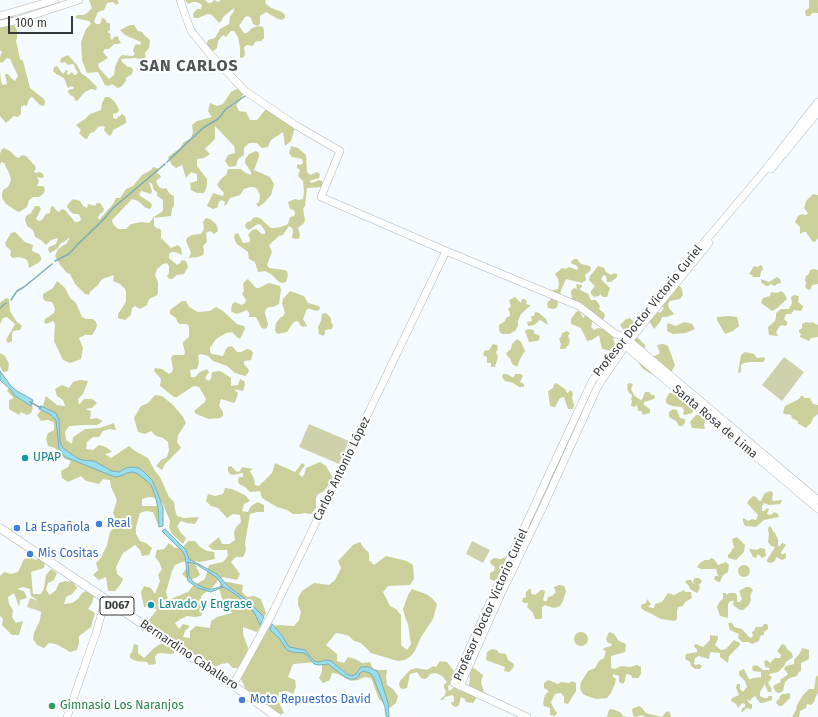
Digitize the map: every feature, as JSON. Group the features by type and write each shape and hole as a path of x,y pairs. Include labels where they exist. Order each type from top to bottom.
{"main road":[{"name":"Bernardino Caballero","path":"0,528 233,684 277,717"}],"street":[{"path":"0,16 55,0"},
{"path":"0,24 15,21 79,0"},
{"name":"Santa Rosa de Lima","path":"180,0 191,31 210,54 245,91 297,126 340,151 321,197 579,306 626,342 818,509"},
{"name":"Profesor Doctor Victorio Curiel","path":"626,342 653,303 766,169 818,102"},
{"name":"Profesor Doctor Victorio Curiel","path":"527,717 455,684 455,681 592,381 818,112"},
{"name":"Carlos Antonio López","path":"233,684 271,616 446,251"},
{"path":"626,342 818,500"},
{"path":"67,717 96,634 106,599"}],"green space":[{"path":"89,0 117,0 119,3 116,5 113,2 107,3 104,10 98,12 94,21 96,24 100,24 102,18 105,19 107,23 110,23 110,30 107,32 111,34 110,37 112,40 114,37 118,36 121,43 114,44 109,49 105,49 103,52 108,58 98,64 99,68 109,79 114,75 115,67 119,58 122,55 133,56 135,53 133,51 134,47 136,44 140,45 141,42 125,35 120,30 130,25 134,25 138,31 142,32 150,40 149,48 145,53 146,61 136,58 121,59 122,62 128,67 131,67 133,70 132,74 126,78 126,81 121,87 118,88 112,84 109,86 105,85 98,72 87,73 82,60 81,42 86,29 91,24 89,21 75,18 77,15 84,15 92,8"},
{"path":"185,0 205,0 208,3 211,3 214,0 218,2 221,0 266,0 265,3 271,8 282,12 285,15 285,18 282,20 278,19 266,12 260,16 260,24 257,26 253,24 251,18 248,16 245,17 239,26 244,33 247,33 252,28 259,26 263,27 264,38 261,41 255,42 253,46 247,45 244,47 244,57 240,58 238,37 234,31 231,31 226,37 223,35 218,41 217,48 215,50 212,51 206,47 208,40 215,38 220,29 229,24 234,8 223,17 219,23 212,15 208,14 194,18 193,14 197,9 201,9 202,5 196,2 189,4"},
{"path":"809,0 818,0 818,13 812,13 810,16 806,16 805,11 809,8"},
{"path":"12,15 14,17 14,24 17,31 16,41 20,59 23,61 30,88 44,99 45,102 44,106 40,105 32,97 29,99 27,106 24,105 21,107 21,114 18,117 14,116 6,123 0,116 0,71 1,82 3,85 7,84 5,74 8,74 15,81 18,76 10,59 7,58 2,63 0,62 2,52 0,50 0,17"},
{"path":"68,55 77,65 81,73 97,87 96,90 91,89 85,92 77,101 68,92 68,90 73,89 74,87 71,86 68,88 64,78 53,71 54,67 57,66 63,74 66,70 68,71 68,75 72,72 76,75 78,72 73,64 68,65 65,62 60,62 61,58"},
{"path":"237,89 244,92 236,105 239,111 246,112 250,120 257,120 266,109 271,111 276,116 291,120 295,127 291,141 285,146 283,132 271,140 268,147 262,148 257,143 249,143 244,148 244,155 238,159 236,166 229,167 225,161 228,155 235,153 234,146 215,126 215,139 205,149 210,154 204,158 197,159 197,166 207,179 207,186 204,193 197,193 191,190 190,183 197,181 197,174 191,172 186,178 182,165 176,168 171,164 168,157 180,148 184,142 191,138 193,132 192,125 197,121 212,117 208,111 210,103 217,106 223,104 231,92"},
{"path":"105,97 109,97 118,107 119,110 117,113 113,114 113,118 116,119 122,114 125,116 126,123 113,130 112,134 109,136 104,130 105,127 102,126 90,133 87,139 84,138 79,133 81,130 76,125 90,114 101,110"},
{"path":"291,146 298,148 306,155 307,172 310,175 317,172 320,174 319,178 309,181 312,183 319,180 322,181 323,185 321,187 307,188 305,206 303,209 305,220 304,223 298,228 300,235 299,239 292,238 293,231 289,226 283,235 279,236 269,245 272,252 267,265 269,268 287,271 288,275 286,282 282,283 265,271 258,272 255,262 249,259 248,252 237,244 234,237 235,234 238,233 243,243 250,242 248,235 252,230 256,229 262,234 265,234 265,231 261,225 258,224 249,230 246,228 245,225 247,222 251,221 253,218 260,218 271,228 274,228 288,224 290,217 294,216 294,210 290,209 288,202 295,199 303,199 303,181 298,176 300,170 297,168 297,164 300,165 303,163 302,159 292,157 289,153"},
{"path":"4,148 16,157 19,158 22,155 26,156 36,167 34,172 40,172 44,177 37,177 39,181 37,186 43,186 45,189 44,193 39,197 33,197 29,200 27,207 18,212 6,204 2,198 3,190 8,187 11,180 4,163 1,162 0,166 0,154 1,150"},
{"path":"256,151 259,153 259,157 254,170 270,177 274,184 271,195 264,203 258,207 256,204 259,202 260,195 257,189 250,187 244,189 240,195 230,198 224,206 225,202 222,200 219,202 217,208 213,209 207,206 213,193 223,196 224,193 217,185 226,175 228,169 241,169 251,175 251,172 245,163 245,159 249,154"},
{"path":"153,167 157,168 159,171 156,173 161,177 156,181 159,187 163,189 166,188 170,194 174,196 174,206 171,216 154,218 154,226 157,228 156,230 158,228 161,230 161,238 171,248 178,245 181,248 182,255 172,252 169,254 169,258 177,265 182,260 186,261 188,267 184,274 177,275 172,279 169,279 167,276 169,273 169,266 167,263 163,264 157,269 155,275 158,282 158,293 156,296 149,299 147,305 140,309 135,306 132,308 131,315 125,320 118,318 118,314 126,302 126,292 120,284 113,281 114,275 102,279 89,295 85,294 75,284 70,274 67,273 60,265 55,256 58,249 67,243 70,237 61,243 57,249 50,253 48,250 49,247 56,244 58,238 51,240 46,245 35,237 33,230 27,226 25,220 26,216 31,213 35,206 39,206 41,209 36,219 39,221 42,220 46,214 50,213 51,206 59,212 62,209 65,210 75,222 78,222 81,220 80,216 71,212 67,207 73,199 80,201 83,206 87,208 88,204 95,206 97,203 100,203 104,209 98,217 99,220 113,204 116,198 120,198 126,189 133,186 142,175 151,170","holes":["149,182 152,184 154,190 157,192 157,196 163,200 163,211 154,217 149,223 142,222 131,224 126,229 118,229 113,224 112,220 132,199 150,209 152,206 151,203 139,195 141,191 151,194 152,191"]},
{"path":"813,194 818,195 818,238 815,242 812,241 806,232 800,234 800,227 795,222 798,216 802,214 806,215 808,213 804,208 806,201"},
{"path":"206,218 210,219 216,224 218,231 214,234 210,231 206,233 207,242 203,246 203,255 189,258 191,253 186,241 187,238 192,235 201,234 204,229 203,222"},
{"path":"15,232 25,242 33,245 32,251 39,254 41,257 41,260 38,263 29,268 26,259 19,257 12,258 10,255 11,251 6,246 5,243 11,233"},
{"path":"574,259 577,259 581,264 590,266 591,270 585,275 586,280 582,283 566,279 561,290 560,297 557,300 557,307 554,309 548,308 547,303 551,299 550,293 553,290 558,289 558,279 555,274 562,268 566,269 569,267 577,270 578,268 576,265 572,264 571,262"},
{"path":"760,265 763,269 760,277 753,277 749,274 754,266 758,267"},
{"path":"598,266 604,268 606,272 611,275 614,273 617,274 617,277 611,282 607,282 606,276 604,275 601,279 610,288 607,297 603,297 600,294 599,296 594,297 591,294 591,291 595,286 589,280 590,276"},
{"path":"810,270 818,270 818,284 812,285 811,289 808,290 805,287 806,276 809,274"},
{"path":"777,277 780,279 781,283 775,286 770,284 769,286 766,286 761,282 761,279 769,282"},
{"path":"248,279 256,288 269,283 280,286 281,290 279,304 266,309 265,313 268,324 267,328 264,329 261,327 256,317 249,317 247,310 237,314 231,311 232,304 235,302 242,305 245,303 246,300 242,294 244,291 243,284"},
{"path":"57,281 65,288 70,298 76,303 82,317 86,319 93,319 97,325 92,335 85,335 79,338 83,348 81,359 70,363 63,360 54,341 55,324 53,321 46,324 44,322 45,319 54,313 55,309 52,302 45,301 43,294 53,288"},
{"path":"576,284 582,285 580,290 588,294 591,300 596,300 600,306 599,309 604,313 605,315 603,321 593,320 591,327 594,330 598,328 603,329 613,336 616,345 611,351 602,349 599,335 592,340 587,341 581,328 571,324 571,319 576,312 580,312 583,318 585,316 572,300 571,291 574,288 577,289"},
{"path":"677,284 681,287 683,295 680,299 670,301 668,304 669,308 674,314 667,317 662,317 654,329 649,321 657,311 660,313 664,308 659,304 652,302 652,294 660,294"},
{"path":"290,291 304,296 308,303 319,306 320,309 317,311 307,309 303,319 307,326 303,327 296,321 287,332 277,334 275,330 276,323 285,313 282,303 283,299"},
{"path":"781,291 787,299 776,309 772,311 761,303 763,298 770,296 771,292 777,293"},
{"path":"794,295 799,296 798,302 803,306 801,311 794,310 791,314 786,314 784,319 787,322 787,325 780,326 776,332 778,336 769,335 768,327 775,321 776,313 781,309 789,309 792,303 791,297"},
{"path":"515,297 521,303 522,299 524,299 527,301 526,304 530,306 521,314 515,331 509,334 502,334 499,331 499,325 510,316 508,309 511,306 509,300"},
{"path":"6,298 9,299 10,311 16,321 22,326 20,330 13,331 12,341 8,343 6,340 15,324 7,317 3,318 0,324 0,303"},
{"path":"182,301 186,301 189,307 198,312 210,311 216,307 223,311 237,324 244,326 245,329 240,339 232,332 226,333 216,339 210,348 210,352 212,354 223,356 226,349 232,346 237,352 247,349 251,350 253,353 251,360 244,361 244,364 249,370 245,376 235,373 227,366 213,361 208,356 201,354 198,355 199,362 197,369 190,370 191,377 195,377 200,372 207,369 209,372 205,378 208,381 211,379 212,372 222,372 231,378 231,386 238,385 240,379 244,381 245,384 243,391 234,389 238,393 234,403 221,399 219,406 223,412 223,416 220,418 209,419 196,414 194,411 205,402 206,399 199,387 192,387 177,397 174,397 160,386 161,379 154,371 155,368 162,369 169,374 173,369 171,358 173,355 184,355 185,352 183,342 189,337 189,326 186,324 179,324 176,318 170,314 170,310"},
{"path":"535,312 539,313 546,319 548,325 540,320 534,325 528,326 527,322 532,321 531,316 534,316"},
{"path":"326,313 331,318 333,325 332,329 325,330 325,334 323,336 319,334 318,327 322,314"},
{"path":"717,317 737,317 739,326 733,331 725,334 717,320"},
{"path":"630,318 635,323 637,337 645,345 645,348 639,344 625,344 619,339 619,333 627,330 623,329 620,325 626,319"},
{"path":"684,322 692,324 695,329 686,333 673,334 667,331 668,323 676,326"},
{"path":"812,322 818,325 818,337 811,338 809,341 800,337 801,334 799,332 802,328 802,324"},
{"path":"528,329 534,330 534,333 540,336 539,340 529,342 525,331"},
{"path":"567,331 570,333 568,336 570,341 569,344 565,349 560,349 561,344 559,339 562,333"},
{"path":"517,339 521,342 525,351 517,367 512,364 506,353 511,349 512,344"},
{"path":"493,344 497,345 498,349 496,352 498,357 495,367 491,367 491,363 487,363 487,357 483,355 484,351 489,350"},
{"path":"663,344 668,346 675,365 671,373 661,377 655,376 643,369 638,362 660,353 657,345"},
{"path":"745,352 754,354 757,358 764,357 765,360 763,362 744,363 741,365 741,372 738,373 741,355"},
{"path":"0,353 5,356 9,364 8,371 2,371 0,366"},
{"path":"784,357 804,372 782,401 762,385"},
{"path":"503,374 514,377 515,374 521,374 523,376 520,382 524,384 524,387 519,387 513,383 505,381 502,377"},
{"path":"80,380 88,381 83,394 78,399 79,405 84,399 92,399 97,403 92,408 85,409 91,411 90,419 97,418 103,421 97,425 69,426 65,432 66,440 72,444 73,437 85,429 100,428 114,423 116,430 109,429 103,431 99,437 93,437 87,442 86,449 93,450 99,445 106,447 112,452 105,454 111,458 129,446 148,458 160,477 169,497 174,502 177,516 184,518 199,517 195,524 181,521 177,526 186,538 183,544 172,534 169,527 170,521 162,502 156,498 149,497 142,499 142,506 157,506 164,520 158,525 153,512 146,511 140,513 136,527 136,534 140,541 146,543 152,548 149,555 142,556 140,550 135,545 123,553 116,567 117,574 123,579 115,591 108,591 106,577 99,580 93,575 98,570 96,563 101,558 107,545 110,532 115,526 116,520 113,513 117,500 111,487 110,480 103,479 99,484 86,481 81,476 68,482 62,478 61,471 68,467 71,461 65,459 55,448 48,446 46,439 48,433 54,430 54,422 48,420 41,421 37,415 42,409 46,396 57,405 65,406 63,400 57,396 55,389 62,385 69,388 73,382"},
{"path":"556,383 565,389 567,393 570,390 572,391 574,405 573,409 568,409 564,397 560,398 555,407 550,406 548,391 553,388 554,384"},
{"path":"627,384 633,384 631,389 634,395 639,399 642,400 645,392 649,392 654,395 654,399 644,402 644,405 650,409 650,413 643,415 641,411 638,411 637,405 634,407 631,406 632,395 629,393 627,388"},
{"path":"10,387 13,388 22,401 32,406 33,408 31,413 27,415 21,412 19,415 9,409 9,400 14,398 7,391"},
{"path":"676,392 683,400 692,404 692,413 685,415 683,414 684,410 682,407 672,406 666,403 669,393"},
{"path":"155,395 162,396 173,405 186,423 178,435 177,442 181,448 165,464 162,470 156,466 161,460 167,457 169,450 168,442 163,438 156,436 151,431 145,434 138,432 134,418 141,406 148,403"},
{"path":"801,396 804,398 810,398 813,404 818,405 818,414 806,428 797,423 799,422 792,418 791,415 784,414 783,412 785,406 799,399"},
{"path":"673,409 677,410 680,418 685,419 685,423 682,426 679,426 676,421 669,417 669,412"},
{"path":"701,412 707,418 704,424 705,429 692,428 690,422"},
{"path":"309,424 349,441 339,464 299,447"},
{"path":"320,462 326,466 332,476 332,480 324,491 318,494 316,498 316,508 311,514 293,514 287,510 277,507 262,498 260,491 250,492 239,484 239,477 243,477 243,473 233,475 228,471 228,467 231,466 237,472 240,471 242,467 253,469 250,471 254,478 255,485 259,486 272,473 275,463 295,472 302,463 305,465 299,474 302,477 306,468"},
{"path":"225,488 232,489 245,495 250,501 244,504 242,511 248,512 251,506 258,502 264,505 264,512 250,514 245,543 246,550 243,557 236,557 231,562 240,574 237,580 223,577 217,581 213,587 201,596 201,603 204,610 201,616 187,616 175,623 179,629 183,624 190,626 185,631 183,637 190,638 190,631 196,626 210,628 211,621 217,617 232,613 229,607 223,602 219,588 221,582 243,585 242,592 247,597 254,596 261,599 266,613 257,632 243,627 243,634 248,648 245,662 241,668 233,668 228,663 215,667 210,661 203,661 186,651 182,645 176,643 152,628 147,622 157,610 151,606 144,607 141,592 144,586 151,588 155,594 160,581 158,575 162,569 155,557 157,550 164,549 169,543 175,548 182,548 188,541 195,541 200,547 207,551 214,552 215,559 200,562 194,561 200,575 194,579 187,579 182,574 187,568 188,561 175,565 166,592 168,600 188,592 193,586 205,579 209,565 223,562 228,556 227,550 213,550 208,546 219,537 222,544 229,544 235,540 234,533 236,527 241,522 240,515 233,514 227,518 218,508 211,506 206,501 208,494 215,496 223,494"},
{"path":"771,491 773,493 772,500 782,501 780,504 769,505 764,503 762,506 762,511 767,508 769,509 767,514 771,515 774,512 778,514 779,517 764,520 756,527 745,526 743,518 748,521 752,519 756,520 758,515 747,503 749,500 753,496 761,501 764,494"},
{"path":"769,526 772,528 778,539 778,546 782,543 786,545 781,552 782,555 784,553 786,554 786,558 782,560 776,557 775,561 771,563 767,562 767,560 775,547 771,546 768,542"},
{"path":"737,537 745,545 744,552 736,560 728,558 728,555 734,548 732,539"},
{"path":"472,541 490,550 483,563 466,554"},
{"path":"360,542 369,553 369,560 374,565 386,556 407,561 413,565 414,579 410,585 388,586 383,592 390,606 396,609 401,615 401,645 407,650 411,644 408,624 403,609 408,595 412,589 426,594 437,604 433,619 421,637 415,651 405,660 398,661 371,653 361,643 342,634 336,633 326,645 337,654 337,661 344,663 348,657 362,663 370,662 373,669 387,670 387,685 393,689 398,696 396,703 390,708 379,699 371,678 365,677 351,681 338,674 332,673 330,680 323,683 319,678 322,672 322,665 316,662 293,664 288,677 295,680 296,687 293,694 287,691 279,692 278,700 284,713 277,716 267,706 264,700 257,702 247,692 241,679 242,672 265,627 280,625 294,626 299,620 301,612 298,605 298,598 302,591 314,583 329,585 335,580 341,568 338,561 353,545"},
{"path":"760,548 765,549 766,556 762,558 758,554 756,558 753,557 749,549 757,550"},
{"path":"514,556 513,564 496,582 490,579 490,573 494,571 495,567 490,561 494,558 501,559 505,557 506,560"},
{"path":"31,558 36,560 38,558 45,561 44,568 31,572 33,594 41,594 44,588 46,575 51,569 57,573 54,580 48,583 46,590 50,595 56,590 59,583 65,581 73,582 77,588 72,594 66,597 64,604 72,603 78,599 82,593 89,590 94,596 88,609 95,613 91,627 79,636 77,650 70,652 56,644 49,643 44,648 37,645 33,639 41,613 37,600 31,596 30,589 23,587 17,589 24,591 27,598 20,600 19,607 14,593 8,597 9,604 13,610 12,617 16,623 23,621 19,635 12,635 2,625 3,619 0,616 0,576 4,572 11,574 18,572 24,559"},
{"path":"711,558 714,559 718,565 726,562 729,565 728,572 723,575 720,582 714,579 715,576 718,576 716,569 701,569 697,567 700,563"},
{"path":"742,565 746,565 750,571 746,577 742,577 738,573 738,569"},
{"path":"695,578 699,578 702,581 699,584 700,588 697,593 690,589 685,582 687,580 691,580 694,585 693,581"},
{"path":"559,585 564,586 566,591 560,606 554,608 545,605 542,607 541,619 535,619 533,613 527,607 528,603 524,603 522,601 523,598 526,597 526,592 531,589 531,594 535,595 541,590 544,590 543,600 547,601 548,597 552,596 556,592 554,587"},
{"path":"746,587 750,587 753,590 750,596 751,600 749,605 743,610 740,610 734,606 734,601 730,601 728,604 728,618 720,616 717,607 723,599 723,593 726,593 726,595 729,593 735,593 737,595 737,602 740,602 742,599 739,591"},
{"path":"684,590 685,592 691,592 692,598 685,602 683,606 678,607 677,619 675,621 661,619 641,608 641,605 646,603 647,599 651,604 648,607 654,608 655,604 662,602 668,593 674,595"},
{"path":"30,598 45,603 42,612 27,607"},
{"path":"728,623 732,623 734,627 742,629 751,638 755,627 762,627 764,624 767,624 768,629 764,632 764,635 760,636 759,641 752,644 742,642 738,638 739,634 730,630"},
{"path":"581,632 586,634 588,639 586,644 581,646 576,644 574,639 576,634"},
{"path":"609,632 614,634 619,641 626,644 625,652 611,656 611,668 615,669 621,666 630,667 637,665 641,667 641,674 638,678 632,678 631,675 626,674 623,684 619,682 619,676 613,674 613,677 616,679 611,693 607,698 596,699 583,694 580,689 581,682 588,671 595,668 599,661 604,658 606,651 603,650 604,648 611,646 612,644 608,643 606,639"},
{"path":"710,635 718,636 715,645 721,650 726,649 734,640 740,643 740,645 729,656 728,663 720,657 720,653 711,652 709,659 699,656 695,658 694,664 699,664 702,666 700,669 695,669 691,666 690,662 685,659 686,654 697,652 694,645 696,644 703,647 710,640"},
{"path":"171,643 175,649 174,653 157,654 155,657 156,664 149,665 147,662 136,661 130,658 134,644 138,645 138,653 144,658 160,644"},
{"path":"782,644 785,645 792,653 793,657 786,662 778,672 769,674 772,677 768,683 772,689 771,692 768,692 765,684 760,692 760,696 764,698 772,696 772,700 760,703 755,696 750,701 747,699 749,703 752,704 752,708 747,708 741,713 742,708 745,707 745,704 742,703 738,708 736,704 731,701 732,698 739,695 736,688 737,684 740,684 740,689 743,692 747,687 745,681 739,675 739,671 744,669 749,679 761,677 761,672 753,671 752,667 755,665 763,670 769,670 770,668 765,667 764,661 767,660 770,663 775,658 780,658 781,655 777,651"},
{"path":"802,648 809,650 809,659 801,663 801,671 797,676 790,678 785,682 783,691 780,693 776,692 773,687 774,685 781,682 780,680 788,674 784,669 786,666 794,664 794,660"},
{"path":"492,649 497,650 499,653 506,654 508,660 514,664 513,668 509,672 504,671 505,667 486,660 487,652"},
{"path":"440,661 447,662 454,671 454,678 448,687 449,691 455,687 458,690 465,692 469,691 470,669 474,668 483,675 481,682 484,692 491,696 492,699 477,697 473,703 466,702 465,699 461,697 459,705 456,707 451,703 454,701 454,697 452,695 440,700 445,695 446,691 444,685 447,682 442,676 436,673 430,674 425,679 421,678 417,672 410,674 407,688 400,688 400,681 410,670 416,668 427,670 433,666 436,667"},
{"path":"818,675 818,693 814,702 811,705 807,704 806,708 800,711 799,717 792,717 803,695 809,689 814,689 816,677"},
{"path":"548,680 558,684 561,682 569,683 572,681 576,683 576,691 568,704 564,703 564,697 561,693 555,694 551,702 557,713 555,716 550,715 550,708 544,706 543,703 545,695 549,691 544,688 544,683"},
{"path":"782,694 790,694 790,698 782,706 779,706 776,703 777,700 780,699 779,697"},
{"path":"639,706 646,713 662,717 646,717 641,715 636,717 633,716 632,709"},
{"path":"612,709 620,712 623,716 628,717 607,717 609,710"},
{"path":"669,711 671,717 662,717 666,712"}],"water":[{"path":"0,371 11,386 33,400 31,406 15,396 0,380"},
{"path":"41,406 56,413 59,420 60,442 63,448 76,457 82,460 94,461 112,471 119,472 126,468 132,467 139,468 144,472 152,480 163,508 163,526 159,527 158,508 155,495 151,485 148,482 133,472 115,477 65,457 59,449 56,420 50,414 39,409"},
{"path":"165,529 186,550 189,559 217,574 228,586 249,602 264,617 260,625 251,609 238,596 227,589 223,587 211,592 198,588 188,581 185,556 162,531","holes":["188,562 196,564 216,577 223,586 209,589 193,582 189,576"]},
{"path":"272,624 281,634 289,647 305,650 314,661 331,661 347,674 352,676 356,674 361,667 368,667 377,671 388,703 389,717 386,716 385,707 370,673 363,671 355,679 350,679 328,664 314,664 304,653 287,650 279,638 270,630"}],"waterway":[{"path":"167,162 203,128 218,119 226,109 245,96"},
{"path":"55,261 69,254 113,208 165,164"},
{"path":"11,300 17,291 52,264"},
{"path":"0,308 6,303"},
{"path":"30,402 41,408"}],"place":[{"name":"UPAP","path":"25,458"},
{"name":"Real","path":"99,524"},
{"name":"La Española","path":"17,528"},
{"name":"Mis Cositas","path":"30,554"},
{"name":"Lavado y Engrase","path":"151,605"},
{"name":"Moto Repuestos David","path":"242,700"},
{"name":"Gimnasio Los Naranjos","path":"52,706"}],"district":[{"name":"SAN CARLOS","path":"189,67"}]}
